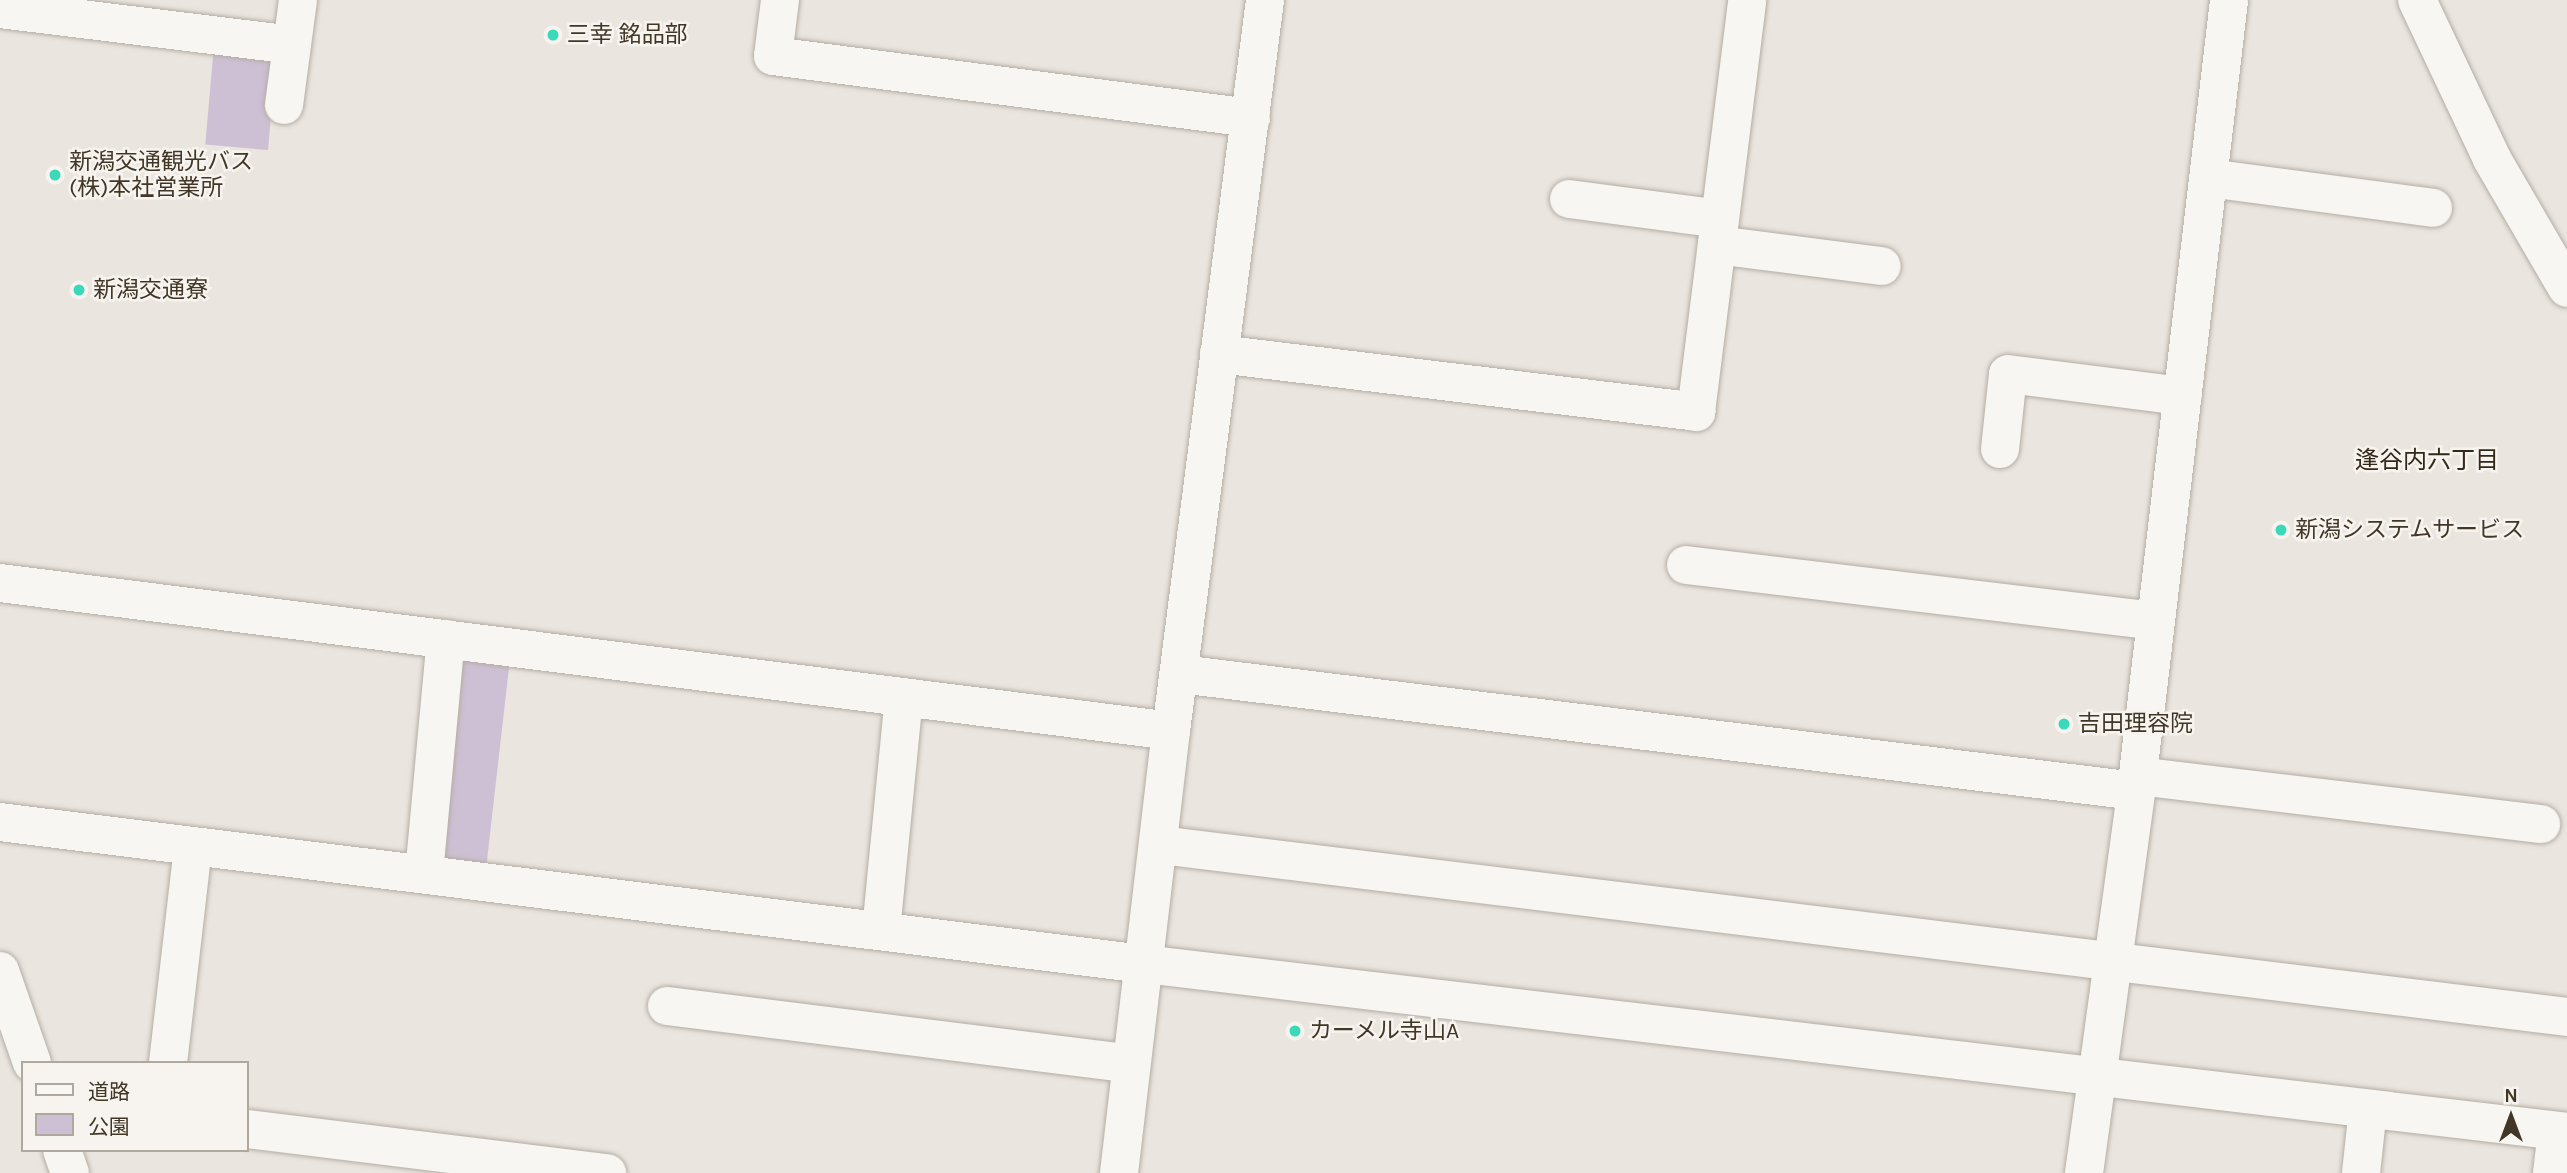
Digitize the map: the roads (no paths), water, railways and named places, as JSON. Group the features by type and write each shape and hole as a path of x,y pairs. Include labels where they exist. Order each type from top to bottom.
{"street":[{"path":"284,105 298,0"},
{"path":"780,0 774,56 1251,118"},
{"path":"1119,1173 1160,845 1171,732 1265,0"},
{"path":"1219,354 1696,412 1747,0"},
{"path":"2084,1173 2137,784 2230,0"},
{"path":"2417,0 2492,159 2567,288"},
{"path":"0,9 44,7 292,45"},
{"path":"2208,178 2433,208"},
{"path":"1569,199 1882,266"},
{"path":"2000,449 2008,374 2183,396"},
{"path":"1686,565 2156,621"},
{"path":"0,583 1171,732"},
{"path":"424,874 446,639"},
{"path":"1180,674 2137,784 2541,824"},
{"path":"881,931 904,698"},
{"path":"0,822 1144,964 2562,1132 2552,1173"},
{"path":"1160,845 2567,1017"},
{"path":"168,1061 193,847"},
{"path":"0,971 31,1061"},
{"path":"667,1006 1131,1064"},
{"path":"2361,1173 2368,1109"},
{"path":"248,1129 607,1173"},
{"path":"63,1152 69,1173"}],"place":[{"name":"三幸 銘品部","path":"553,35"},
{"name":"新潟交通観光バス (株)本社営業所","path":"55,175"},
{"name":"新潟交通寮","path":"79,290"},
{"name":"新潟システムサービス","path":"2281,530"},
{"name":"吉田理容院","path":"2064,724"},
{"name":"カーメル寺山A","path":"1295,1031"}],"district":[{"name":"逢谷内六丁目","path":"2427,461"}]}
